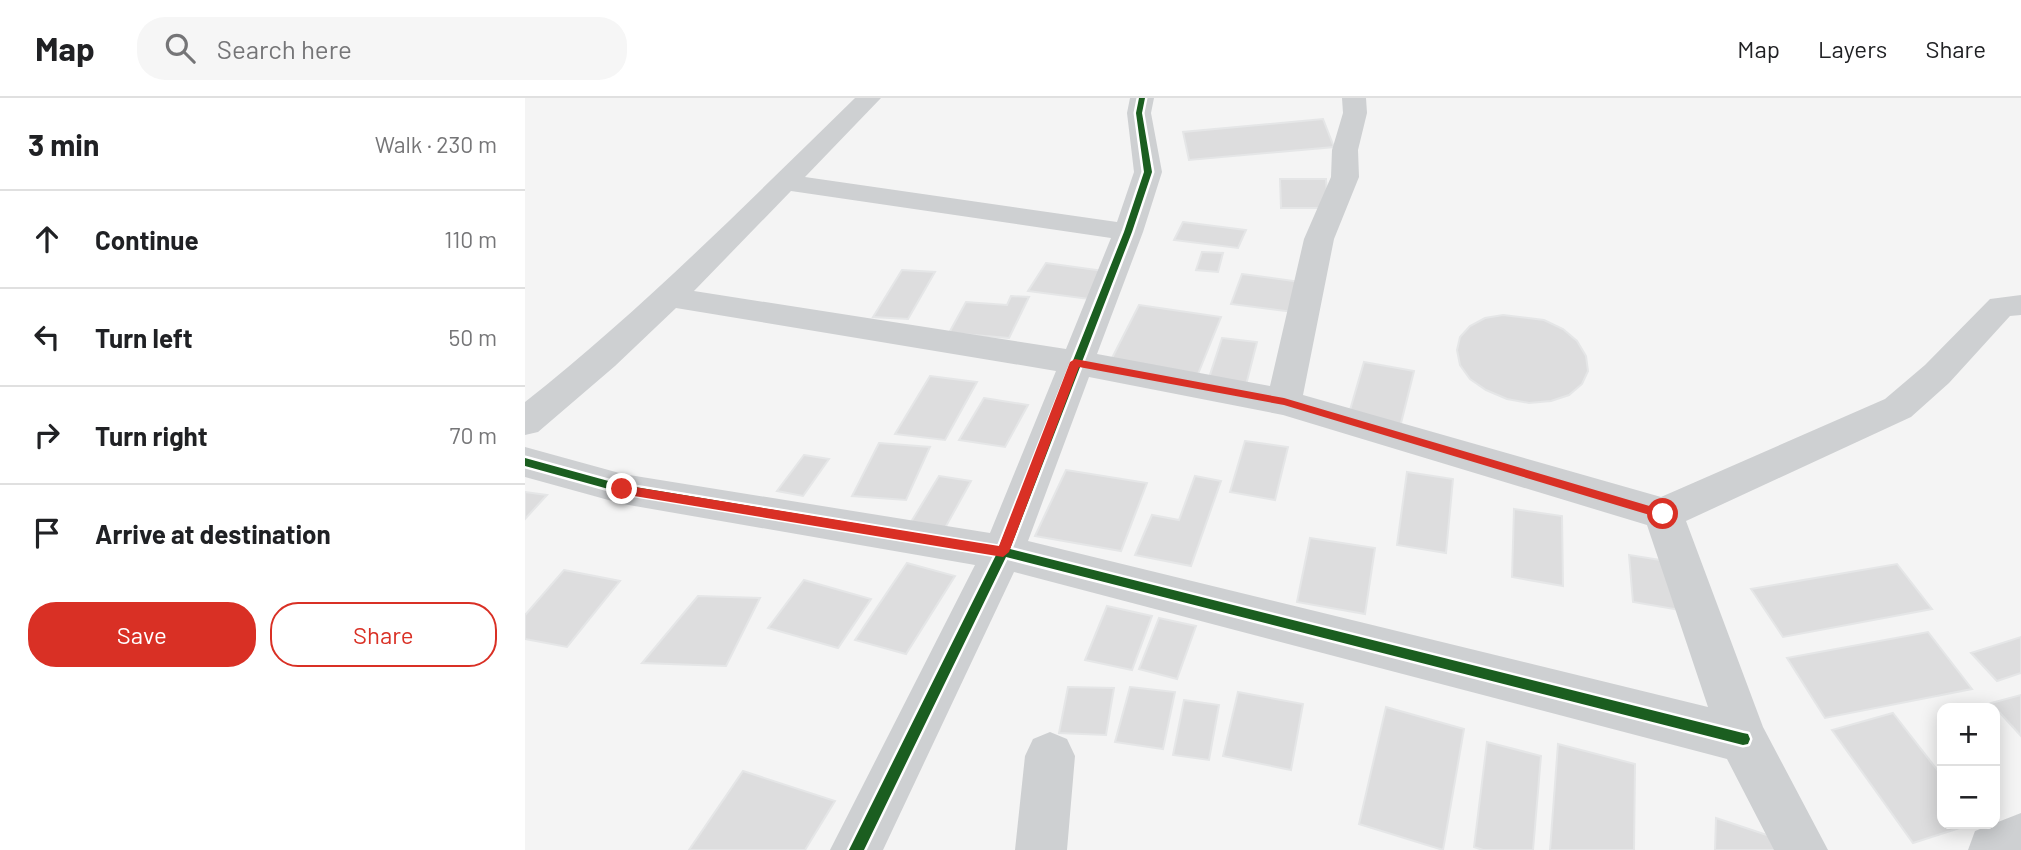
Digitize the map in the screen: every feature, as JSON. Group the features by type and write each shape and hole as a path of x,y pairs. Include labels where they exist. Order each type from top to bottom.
{"street":[{"path":"525,422 603,358 669,297 869,98"},
{"path":"856,850 1003,552 1128,232 1148,172 1139,113 1142,98"},
{"path":"1284,402 1319,239 1345,177 1345,150 1355,113 1354,98"},
{"path":"783,182 1128,232"},
{"path":"669,297 1075,362 1284,402 1663,514 1898,408 2014,311"},
{"path":"525,462 622,489 1003,552 1743,739"},
{"path":"1663,514 1743,739 1802,850"},
{"path":"1041,850 1050,756"},
{"path":"1994,850 2021,839"}],"building":[{"path":"1323,119 1334,147 1189,160 1183,132"},
{"path":"1280,179 1326,179 1328,208 1281,208"},
{"path":"1183,222 1246,230 1238,248 1174,240"},
{"path":"1202,252 1223,253 1218,272 1196,270"},
{"path":"1046,263 1104,271 1089,299 1028,291"},
{"path":"902,270 935,272 908,319 873,317"},
{"path":"1242,274 1301,282 1293,312 1231,304"},
{"path":"1011,296 1029,297 1009,338 949,333 966,302 1007,305"},
{"path":"1139,305 1221,317 1198,374 1111,360"},
{"path":"1503,315 1544,320 1563,329 1577,341 1586,356 1588,371 1582,384 1569,395 1551,401 1529,403 1507,399 1470,379 1460,365 1457,350 1460,337 1470,326 1485,318"},
{"path":"1222,338 1257,342 1246,385 1208,381"},
{"path":"1364,362 1414,371 1400,427 1348,417"},
{"path":"930,376 977,382 945,440 895,434"},
{"path":"984,398 1028,405 1005,447 959,440"},
{"path":"1245,441 1288,447 1275,500 1230,492"},
{"path":"879,443 930,447 906,500 852,496"},
{"path":"804,455 829,459 803,496 777,491"},
{"path":"1066,470 1147,483 1121,551 1035,536"},
{"path":"1407,472 1453,479 1446,553 1397,545"},
{"path":"939,476 971,481 945,528 911,522"},
{"path":"1195,476 1221,481 1191,566 1135,555 1152,515 1179,520"},
{"path":"525,492 547,495 525,519"},
{"path":"1514,509 1562,516 1563,586 1512,577"},
{"path":"1310,538 1375,548 1365,614 1297,602"},
{"path":"1629,555 1680,563 1686,611 1633,602"},
{"path":"907,563 955,576 906,654 855,640"},
{"path":"1897,564 1932,609 1783,637 1751,589"},
{"path":"564,570 620,581 567,647 525,639 525,615"},
{"path":"804,580 871,599 838,648 768,628"},
{"path":"698,596 760,598 726,666 642,663"},
{"path":"1107,606 1152,616 1132,670 1085,660"},
{"path":"1159,618 1196,626 1177,679 1139,669"},
{"path":"1928,632 1972,689 1825,718 1787,658"},
{"path":"2021,637 2021,673 1997,681 1971,653"},
{"path":"1068,687 1114,688 1106,735 1059,733"},
{"path":"1130,687 1175,692 1163,749 1115,742"},
{"path":"1238,692 1303,704 1291,770 1223,756"},
{"path":"2021,695 2021,736 2000,713 2000,703 1991,703"},
{"path":"1184,700 1219,705 1209,760 1173,755"},
{"path":"1386,707 1464,729 1443,850 1359,824"},
{"path":"1893,713 1937,770 1937,829 1956,829 1913,843 1832,730"},
{"path":"1487,742 1541,756 1533,850 1483,850 1474,847"},
{"path":"1558,744 1635,764 1634,850 1550,850"},
{"path":"743,771 835,801 805,850 689,850"},
{"path":"1716,818 1791,843 1791,850 1715,850"}],"cycle path":[{"path":"856,850 1003,552 1128,232 1148,172 1139,113 1142,98"},
{"path":"525,462 623,489 1003,552 1743,739"}],"route":[{"path":"622,489 1003,552 1075,362 1284,402 1663,514"}]}
